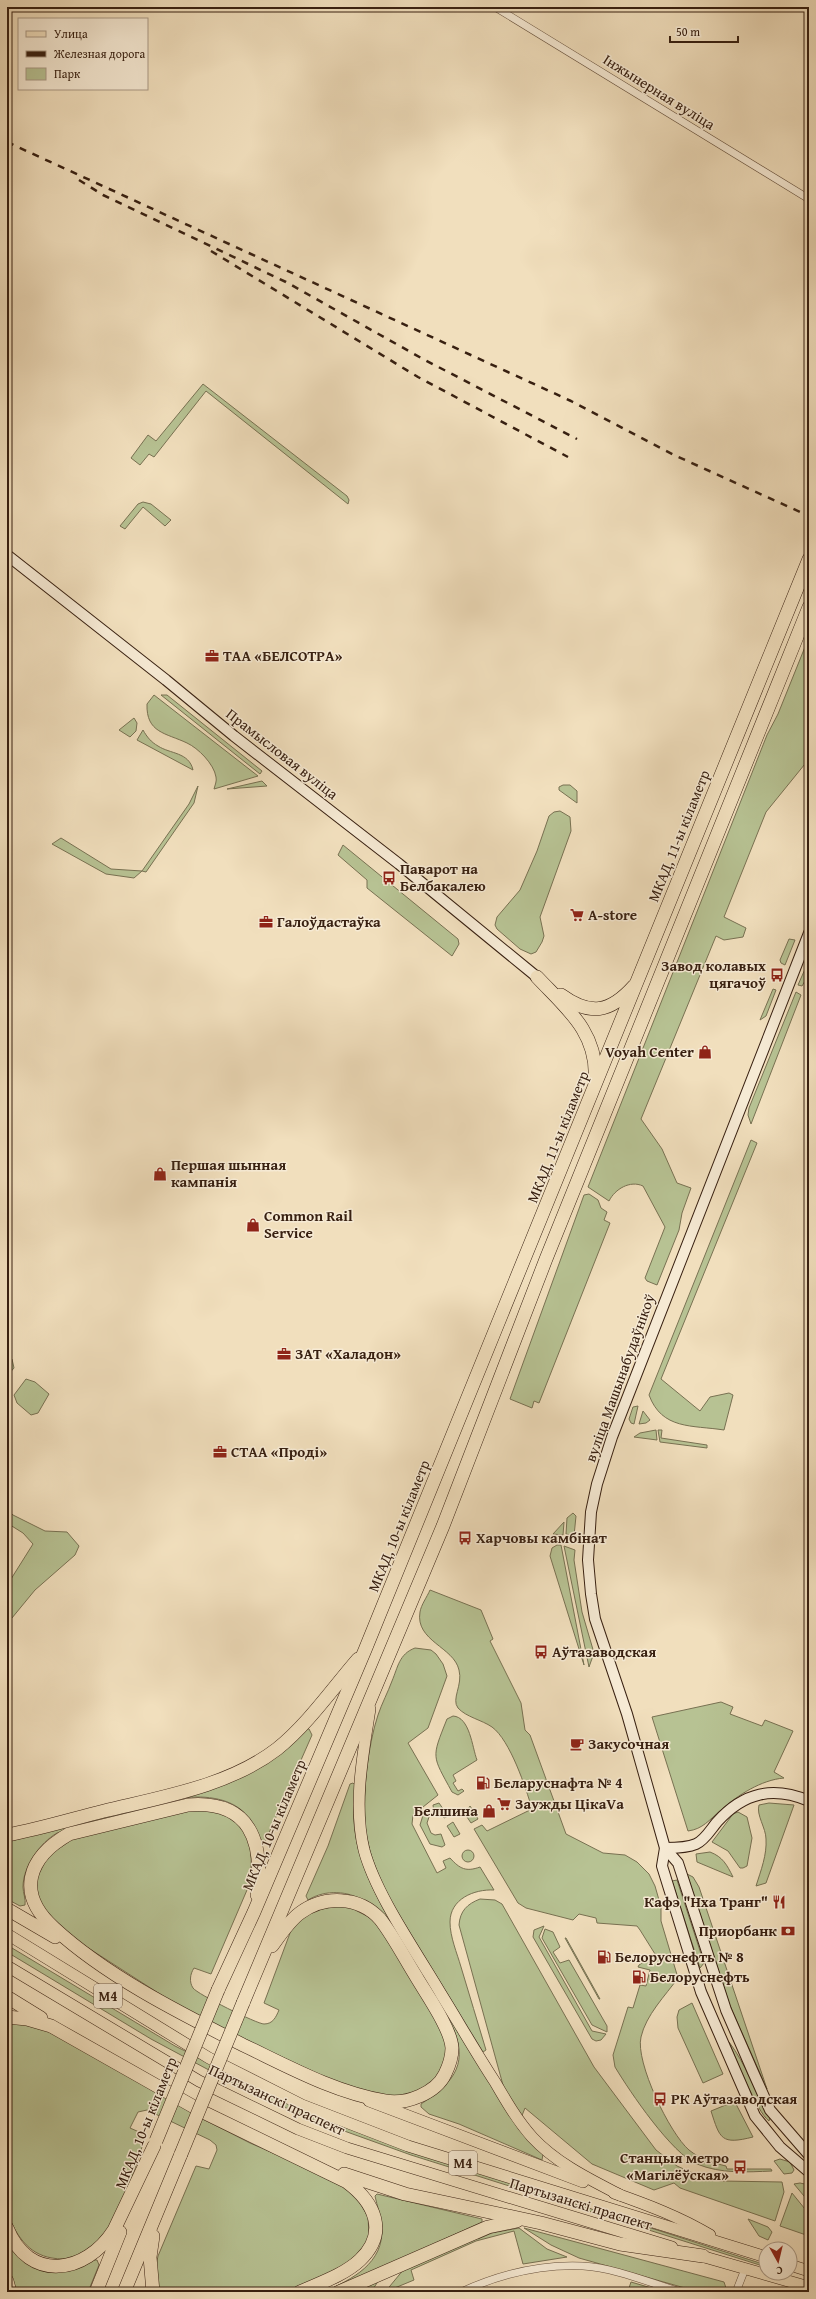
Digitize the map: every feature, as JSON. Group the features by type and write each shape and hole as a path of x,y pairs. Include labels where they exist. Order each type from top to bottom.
{"highway":[{"name":"МКАД, 11-ы кіламетр","path":"480,1370 639,980 722,769 809,559"},
{"path":"124,2292 372,1693 443,1526 500,1376 809,607"},
{"path":"537,977 572,1003 583,1008 593,1009 605,1008 618,1002 639,980"},
{"path":"537,977 576,1019 586,1034 592,1046 596,1064 594,1090"},
{"name":"МКАД, 10-ы кіламетр","path":"96,2292 218,1990 254,1912 365,1650 480,1370"},
{"path":"7,1835 169,1795 209,1783 245,1768 262,1759 290,1738 365,1650"},
{"path":"85,1953 63,1936 37,1911 31,1892 32,1876 42,1854 56,1842 79,1831 102,1825 188,1805 201,1804 217,1806 236,1815 247,1825 257,1846 259,1876 254,1912"},
{"path":"7,1909 85,1953 185,2015 329,2085 386,2102 415,2097 430,2091 444,2077 452,2048 434,2007 379,1919 370,1911 349,1901 324,1902 299,1913 279,1937 258,1968"},
{"path":"7,1997 98,2052 203,2112 315,2165 359,2190 373,2210 377,2228 370,2246 361,2260 344,2272 300,2292"},
{"path":"7,2017 41,2022 98,2052"},
{"path":"7,2228 22,2251 42,2263 64,2266 73,2264 91,2256 107,2241 114,2230 155,2143"},
{"path":"315,2165 405,2194 541,2223 620,2244 703,2256"},
{"path":"153,2292 150,2257 157,2214"},
{"path":"339,2292 488,2227 523,2221 541,2223"},
{"path":"7,2281 10,2292"}],"main road":[{"name":"Прамысловая вуліца","path":"7,555 166,680 234,736 399,864 537,977"},
{"name":"вуліца Машынабудаўнікоў","path":"809,933 630,1388 601,1470 591,1512 588,1560 595,1619 627,1714 666,1848 678,1863 726,2010 768,2104 786,2131 809,2155"},
{"path":"372,1693 361,1771 360,1809 364,1850 374,1876 461,2027 520,2121 540,2145 562,2162 581,2175 620,2195"},
{"path":"666,1848 710,1830 728,1811 756,1796 772,1793 791,1794 809,1801"},
{"name":"вуліца Машынабудаўнікоў","path":"666,1848 662,1866 701,1992 755,2116 780,2147 809,2172"},
{"name":"Партызанскі праспект","path":"7,1934 209,2058 302,2105 408,2146 758,2255"},
{"name":"Партызанскі праспект","path":"7,1966 199,2081 298,2129 347,2148 745,2269 809,2287"},
{"path":"329,2085 398,2114 647,2204 691,2224 726,2245"},
{"path":"798,2267 809,2270"}],"street":[{"name":"Інжынерная вуліца","path":"495,7 809,199"},
{"path":"461,2292 483,2282 513,2274 583,2266 607,2270 681,2292"},
{"path":"736,2292 745,2269"}],"green space":[{"path":"203,384 347,496 349,500 348,504 206,391 154,457 149,454 140,465 131,458 148,435 156,441"},
{"path":"143,502 151,504 171,520 165,526 143,507 125,529 120,526 138,504"},
{"path":"809,637 809,759 766,812 724,917 746,928 743,937 724,940 716,936 641,1119 662,1149 677,1183 691,1188 682,1213 679,1230 657,1285 647,1281 645,1278 665,1227 643,1186 633,1184 623,1187 615,1193 609,1201 588,1187 767,735 778,714"},
{"path":"154,695 258,776 214,789 216,780 215,772 205,757 191,745 159,731 150,721 147,704"},
{"path":"161,695 167,695 262,771 260,774"},
{"path":"134,718 137,723 136,731 130,737 119,730"},
{"path":"143,730 149,739 163,749 178,754 188,760 193,770 137,740"},
{"path":"262,781 267,786 227,789"},
{"path":"563,785 570,785 577,791 577,803 559,790 559,787"},
{"path":"198,786 194,803 146,872 142,871 189,804"},
{"path":"560,811 570,817 571,831 540,917 544,936 536,952 531,954 520,949 497,929 495,925 497,917 520,890 537,851 549,816 554,812"},
{"path":"61,838 111,869 142,871 134,878 106,874 52,844"},
{"path":"343,845 458,939 459,944 452,956 367,888 367,880 338,855"},
{"path":"789,939 795,940 785,965 781,963 780,960"},
{"path":"809,960 809,974 802,986 798,985"},
{"path":"773,989 776,990 766,1016 760,1020"},
{"path":"796,992 801,995 751,1124 748,1115 749,1108"},
{"path":"751,1140 757,1143 661,1379 700,1411 710,1397 729,1393 733,1395 724,1430 679,1424 662,1415 649,1395"},
{"path":"589,1194 598,1200 601,1208 607,1212 604,1220 610,1223 539,1403 534,1401 532,1408 510,1399 584,1195"},
{"path":"7,1355 12,1359 14,1368 7,1376"},
{"path":"26,1379 35,1382 49,1394 38,1413 31,1415 17,1403 14,1395"},
{"path":"638,1406 634,1424 631,1423 629,1419 633,1407"},
{"path":"643,1411 650,1420 646,1423 639,1424"},
{"path":"656,1430 657,1440 634,1437 640,1433"},
{"path":"658,1430 662,1430 661,1438 707,1445 707,1448 660,1442"},
{"path":"7,1509 13,1515 45,1531 67,1532 79,1546 75,1555 35,1590 7,1624 7,1593 11,1579 33,1544 23,1533 7,1523"},
{"path":"573,1513 576,1516 574,1536 566,1534 567,1518"},
{"path":"564,1522 563,1535 553,1534"},
{"path":"557,1545 561,1545 584,1665 550,1556 552,1548"},
{"path":"564,1546 575,1550 574,1560 582,1612 594,1653 589,1667"},
{"path":"430,1590 481,1610 493,1639 490,1641 521,1703 525,1730 530,1735 566,1834 603,1853 625,1855 637,1862 649,1874 655,1886 661,1907 661,1921 678,1978 651,2013 643,2029 641,2048 643,2063 664,2114 681,2142 698,2156 716,2164 726,2166 727,2169 771,2169 772,2171 725,2171 697,2164 687,2158 664,2136 652,2121 615,2067 613,2055 628,2007 633,2008 640,1985 646,1986 650,1970 638,1967 655,1954 637,1926 597,1923 596,1918 579,1914 573,1920 526,1908 518,1903 474,1829 482,1825 487,1831 532,1809 526,1789 511,1753 499,1733 492,1727 461,1711 456,1704 460,1676 456,1662 429,1637 423,1630 420,1622 420,1612"},
{"path":"415,1648 431,1650 436,1654 443,1664 447,1676 428,1728 408,1743 438,1795 413,1815 412,1824 437,1873 446,1868 443,1861 450,1858 460,1867 471,1869 480,1867 494,1890 479,1891 464,1897 454,1907 450,1922 454,1945 486,2050 483,2052 395,1908 376,1867 366,1834 366,1783 374,1727 402,1657"},
{"path":"721,1702 733,1707 730,1714 762,1726 765,1720 793,1731 774,1772 784,1778 775,1779 750,1789 728,1804 702,1826 688,1831 652,1717"},
{"path":"453,1716 463,1721 467,1727 477,1760 453,1775 456,1781 453,1783 458,1791 462,1789 464,1791 458,1795 452,1792 437,1763 436,1757 438,1742 447,1719"},
{"path":"306,1728 309,1729 312,1735 265,1842 260,1839 248,1817 235,1806 218,1799 200,1797 183,1798 57,1833 39,1849 29,1863 23,1887 25,1905 20,1906 7,1899 7,1842 190,1794"},
{"path":"353,1783 356,1786 354,1822 356,1840 367,1874 382,1906 543,2154 542,2160 459,2124 429,2114 421,2107 421,2104 448,2082 458,2065 458,2043 454,2030 365,1901 344,1893 322,1894 308,1900 306,1896 328,1846 350,1784"},
{"path":"439,1803 448,1816 444,1818 439,1811 434,1814 433,1805"},
{"path":"769,1803 794,1805 766,1883 756,1886 766,1851 766,1835 758,1809 759,1805"},
{"path":"470,1806 478,1819 471,1823 467,1817 467,1811"},
{"path":"201,1808 228,1816 237,1822 243,1829 248,1838 250,1848 251,1870 247,1890 211,1974 194,1968 190,1978 193,1988 215,2002 259,2023 270,2023 275,2018 279,2010 264,2003 293,1925 316,1910 338,1906 349,1907 371,1918 388,1939 441,2028 448,2045 445,2062 436,2078 423,2090 392,2098 344,2086 191,2014 54,1926 35,1893 36,1880 48,1856 76,1837"},
{"path":"424,1812 429,1817 427,1823 431,1833 435,1835 441,1834 445,1845 442,1847 430,1844 420,1825"},
{"path":"738,1812 747,1817 752,1838 747,1866 743,1868 740,1868 728,1851 712,1842 733,1814"},
{"path":"453,1822 460,1834 454,1837 447,1826"},
{"path":"468,1850 472,1852 474,1856 472,1860 468,1862 464,1860 462,1856 464,1852"},
{"path":"710,1852 718,1856 724,1862 733,1877 697,1862 696,1854"},
{"path":"687,1874 693,1877 699,1887 767,2089 730,2006"},
{"path":"677,1880 704,1963 700,1968 672,1881"},
{"path":"480,1899 495,1900 502,1904 594,2067 656,2150 677,2166 704,2178 721,2181 782,2182 784,2192 775,2221 680,2188 674,2183 654,2190 592,2164 525,2108 521,2118 506,2096 459,1925 461,1916 465,1909 471,1903"},
{"path":"544,1926 539,1937 592,2031 606,2034 601,2040 596,2041 592,2039 533,1937 534,1930"},
{"path":"545,1929 553,1932 560,1947 553,1952 560,1963 569,1960 607,2026 607,2032 592,2025 542,1938"},
{"path":"566,1938 600,1999 599,1999"},
{"path":"7,1945 175,2046 273,2095 598,2211 758,2262 758,2264 411,2155 311,2119 248,2091 151,2039 7,1952"},
{"path":"692,2003 723,2074 703,2083 678,2028 677,2017 679,2010"},
{"path":"16,2023 43,2029 203,2119 250,2143 340,2182 356,2195 368,2217 369,2235 364,2248 339,2270 292,2292 157,2292 156,2266 158,2256 196,2166 209,2169 217,2150 216,2145 210,2140 147,2110 138,2112 130,2128 146,2135 134,2173 116,2216 104,2234 89,2249 72,2258 52,2258 43,2256 29,2248 14,2228 7,2213 7,2024"},
{"path":"729,2042 740,2059 770,2117 769,2121 758,2107 752,2096"},
{"path":"733,2102 736,2104 753,2137 728,2140 723,2138 720,2134 711,2111"},
{"path":"780,2159 790,2162 794,2170 792,2173 784,2174 774,2161"},
{"path":"800,2183 809,2185 809,2202 794,2184"},
{"path":"792,2193 809,2214 809,2236 780,2226"},
{"path":"377,2194 482,2219 482,2222 329,2292 324,2292 345,2282 355,2275 372,2260 378,2251 382,2227 375,2196"},
{"path":"748,2219 768,2227 772,2232 768,2240 759,2236"},
{"path":"519,2228 547,2249 567,2257 523,2264 514,2231 476,2241 411,2270 414,2280 385,2292 409,2263 477,2236 478,2239 492,2233"},
{"path":"524,2228 724,2282 726,2288 725,2292 699,2292 579,2258 551,2245"},
{"path":"7,2240 26,2260 97,2260 99,2265 88,2292 16,2292 7,2260"},
{"path":"379,2280 371,2292 346,2292"},
{"path":"631,2282 665,2292 643,2292 629,2288"}],"railway":[{"path":"7,142 571,401 674,455 809,516"},
{"path":"79,180 103,195 286,282 423,359 577,439"},
{"path":"211,251 418,377 568,457"}],"place":[{"name":"ТАА «БЕЛСОТРА»","path":"212,656"},
{"name":"Паварот на Белбакалею","path":"389,878"},
{"name":"А-store","path":"577,915"},
{"name":"Галоўдастаўка","path":"266,922"},
{"name":"Завод колавых цягачоў","path":"777,975"},
{"name":"Voyah Center","path":"705,1052"},
{"name":"Першая шынная кампанія","path":"160,1174"},
{"name":"Common Rail Service","path":"253,1225"},
{"name":"ЗАТ «Халадон»","path":"284,1354"},
{"name":"СТАА «Проді»","path":"220,1452"},
{"name":"Харчовы камбінат","path":"465,1538"},
{"name":"Аўтазаводская","path":"541,1652"},
{"name":"Закусочная","path":"577,1744"},
{"name":"Беларуснафта № 4","path":"483,1783"},
{"name":"Заужды ЦікаVа","path":"504,1804"},
{"name":"Белшина","path":"489,1811"},
{"name":"Кафэ \"Нха Транг\"","path":"779,1902"},
{"name":"Приорбанк","path":"788,1931"},
{"name":"Белоруснефть № 8","path":"604,1957"},
{"name":"Белоруснефть","path":"639,1977"},
{"name":"РК Аўтазаводская","path":"660,2099"},
{"name":"Станцыя метро «Магілёўская»","path":"740,2167"}]}
